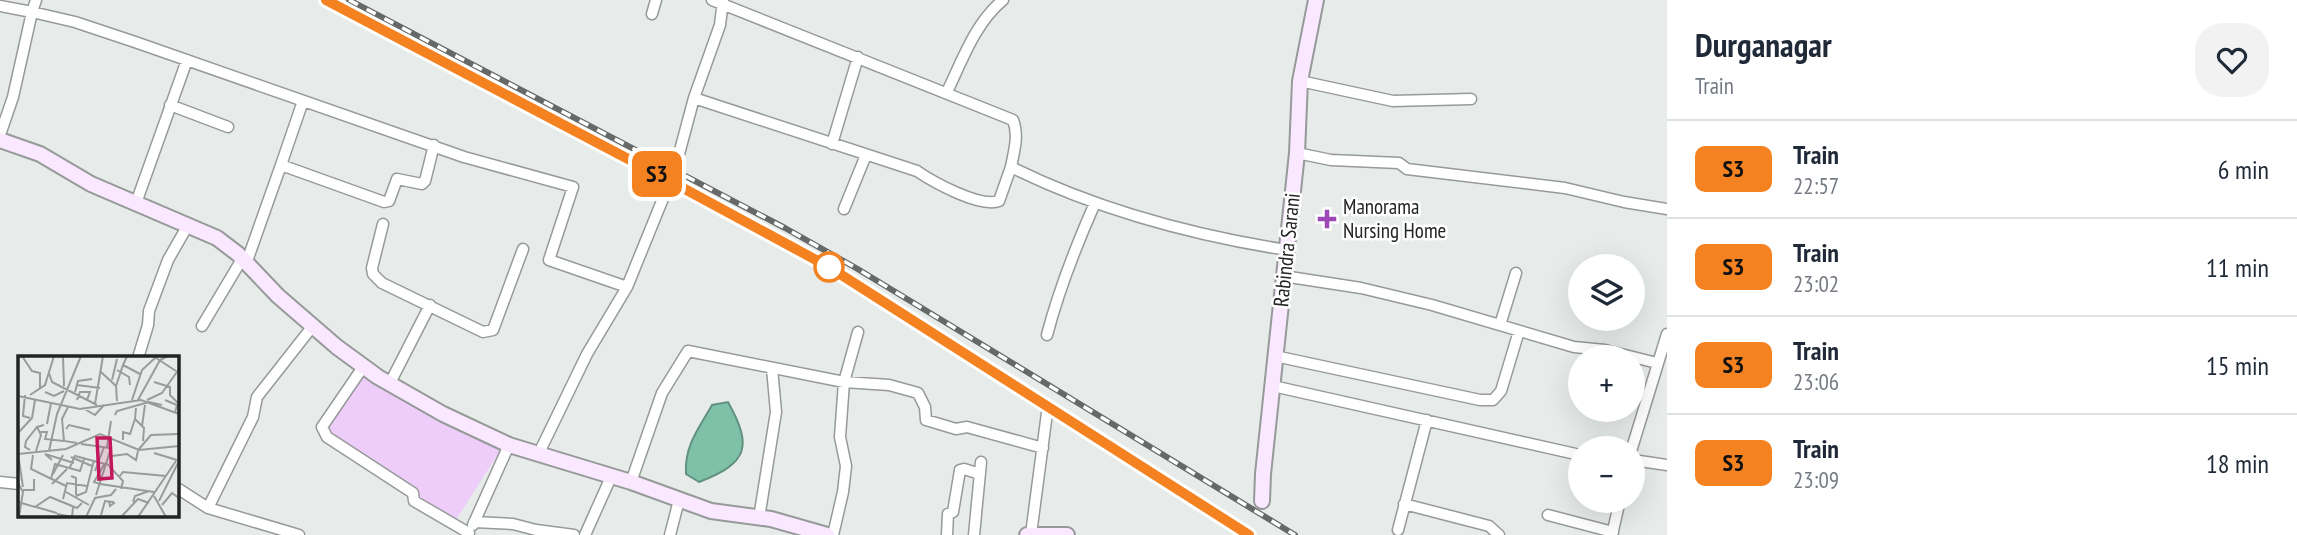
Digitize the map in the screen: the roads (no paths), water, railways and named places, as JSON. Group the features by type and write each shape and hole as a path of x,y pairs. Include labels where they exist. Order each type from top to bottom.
{"street":[{"path":"36,0 13,97 0,138 40,154 91,184 217,238 312,327 363,367 443,414 509,445 631,482 711,511 758,517 827,535"},
{"path":"652,14 656,0"},
{"path":"983,0 994,8"},
{"path":"947,92 974,36 1003,0"},
{"name":"Rabindra Sarani","path":"1262,501 1297,153 1300,81 1316,0"},
{"path":"539,453 587,354 627,287 675,169 695,98 720,25 719,1 1013,120 1016,142 1011,167 999,201 988,203 940,185 916,171 695,98"},
{"path":"0,6 75,22 464,157 573,187 550,260 627,287"},
{"path":"832,144 858,57"},
{"path":"136,203 187,60"},
{"path":"1300,81 1393,101 1471,99"},
{"path":"202,326 244,261 303,101"},
{"path":"170,105 228,127"},
{"path":"281,165 384,202 388,201 397,179 422,184 425,181 434,145"},
{"path":"1297,153 1331,160 1399,163 1407,169 1565,188 1667,209"},
{"path":"844,209 866,155"},
{"path":"1011,167 1096,203 1203,235 1287,250"},
{"path":"1047,335 1056,300 1096,203"},
{"path":"383,224 372,268 373,274 382,283 483,332 493,330 523,249"},
{"path":"139,356 148,325 149,311 168,260 188,225"},
{"path":"1500,325 1516,273"},
{"path":"1283,276 1361,288 1432,305 1574,347 1657,363"},
{"path":"390,383 430,305"},
{"path":"208,508 253,417 257,397 312,327"},
{"path":"1275,356 1480,400 1493,400 1501,391 1519,331"},
{"path":"833,535 846,466 840,437 844,382 858,332"},
{"path":"1636,436 1667,334"},
{"path":"631,482 662,393 688,351 844,382 889,385 918,393 925,407 926,420 956,429 967,427 1044,447"},
{"path":"363,367 322,427 327,437 413,493 414,501 469,534 509,445"},
{"path":"758,517 776,412 772,368"},
{"path":"1273,386 1568,452"},
{"path":"1047,413 1029,534 1067,535"},
{"path":"1398,530 1427,421"},
{"path":"974,535 981,462"},
{"path":"1645,462 1667,465"},
{"path":"947,535 948,514 953,512 960,470 964,468 980,474"},
{"path":"585,535 611,477"},
{"path":"0,482 18,484"},
{"path":"178,489 208,508 299,535"},
{"path":"670,535 679,500"},
{"path":"1404,505 1489,526 1499,535"},
{"path":"1548,515 1613,533 1617,513"},
{"path":"474,522 513,524 574,535"}],"railway":[{"path":"327,0 829,267 1249,535"},
{"path":"349,0 785,228 856,268 1295,535"}],"train":[{"name":"S3","path":"326,0 829,267 1249,535"}],"place":[{"name":"Manorama Nursing Home","path":"1327,219"}]}
